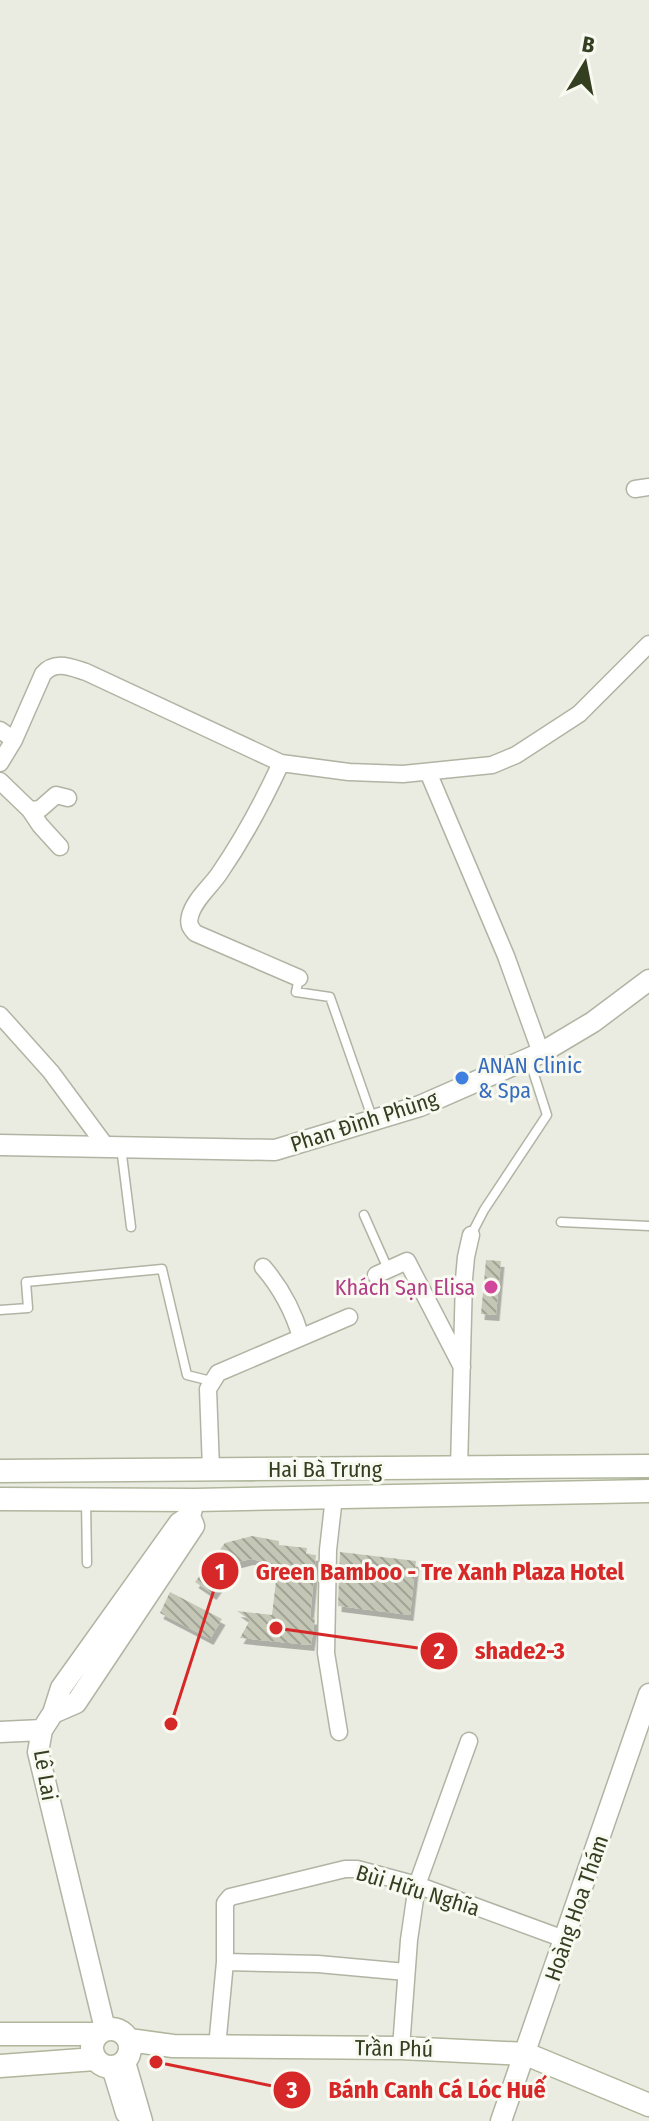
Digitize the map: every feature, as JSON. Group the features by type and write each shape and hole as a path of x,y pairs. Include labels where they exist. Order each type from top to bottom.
{"main road":[{"name":"Hai Bà Trưng","path":"0,1471 649,1466"},
{"path":"192,1508 211,1469"},
{"path":"0,1499 86,1500 192,1508 334,1497 649,1491"},
{"path":"0,2034 115,2029 123,2033 115,2057 91,2051 92,2041 101,2031"},
{"name":"Trần Phú","path":"0,2066 115,2057 173,2046 401,2048 526,2054 649,2105"}],"street":[{"path":"0,763 7,735 43,674 47,669 59,666 86,672 281,763 349,772 403,774 492,765 516,755 579,714 649,644"},
{"path":"281,763 255,817 193,908 189,927 195,933 299,978"},
{"path":"428,772 506,956 535,1056"},
{"path":"0,781 30,810 60,847"},
{"path":"30,810 40,809 56,795 68,798"},
{"name":"Phan Đình Phùng","path":"0,1145 275,1150 420,1106 535,1056 593,1022 649,980"},
{"path":"0,1015 113,1146"},
{"path":"459,1468 465,1268 471,1235"},
{"path":"382,1272 407,1261 463,1368"},
{"path":"263,1267 288,1299 301,1337"},
{"path":"211,1469 208,1389 218,1373 349,1317"},
{"path":"334,1497 328,1550 326,1653 339,1732"},
{"name":"Lê Lai","path":"101,2031 38,1752 61,1688 192,1508"},
{"name":"Hoàng Hoa Thám","path":"501,2121 649,1694"},
{"path":"0,1732 47,1722"},
{"path":"401,2048 406,1972 417,1885 469,1741"},
{"name":"Bùi Hữu Nghĩa","path":"217,2047 225,1962 225,1903 230,1897 350,1868 417,1885 564,1939"},
{"path":"225,1962 318,1964 406,1972"},
{"path":"115,2057 128,2121"},
{"path":"115,2057 142,2121"}],"lane":[{"path":"299,978 296,992 330,997 373,1120"},
{"path":"471,1235 547,1115 535,1056"},
{"path":"113,1146 131,1227"},
{"path":"364,1215 382,1272"},
{"path":"561,1222 649,1226"},
{"path":"0,1310 28,1308 26,1282 162,1269 187,1375 211,1381"},
{"path":"86,1500 87,1563"}],"building":[{"name":"Khách Sạn Elisa","path":"486,1260 501,1261 496,1315 481,1314"},
{"path":"252,1536 279,1541 279,1545 307,1548 306,1554 316,1555 310,1618 315,1619 311,1645 240,1638 250,1620 237,1611 272,1615 278,1564 250,1559 235,1563 213,1594 195,1582 225,1543"},
{"path":"340,1552 416,1561 410,1615 338,1606"},
{"path":"170,1592 222,1619 210,1639 160,1613"}],"place":[{"name":"ANAN Clinic & Spa","path":"462,1078"},
{"name":"Khách Sạn Elisa","path":"491,1287"},
{"name":"shade2-3","path":"276,1628"},
{"name":"Green Bamboo - Tre Xanh Plaza Hotel","path":"171,1724"},
{"name":"Bánh Canh Cá Lóc Huế","path":"156,2062"}]}
